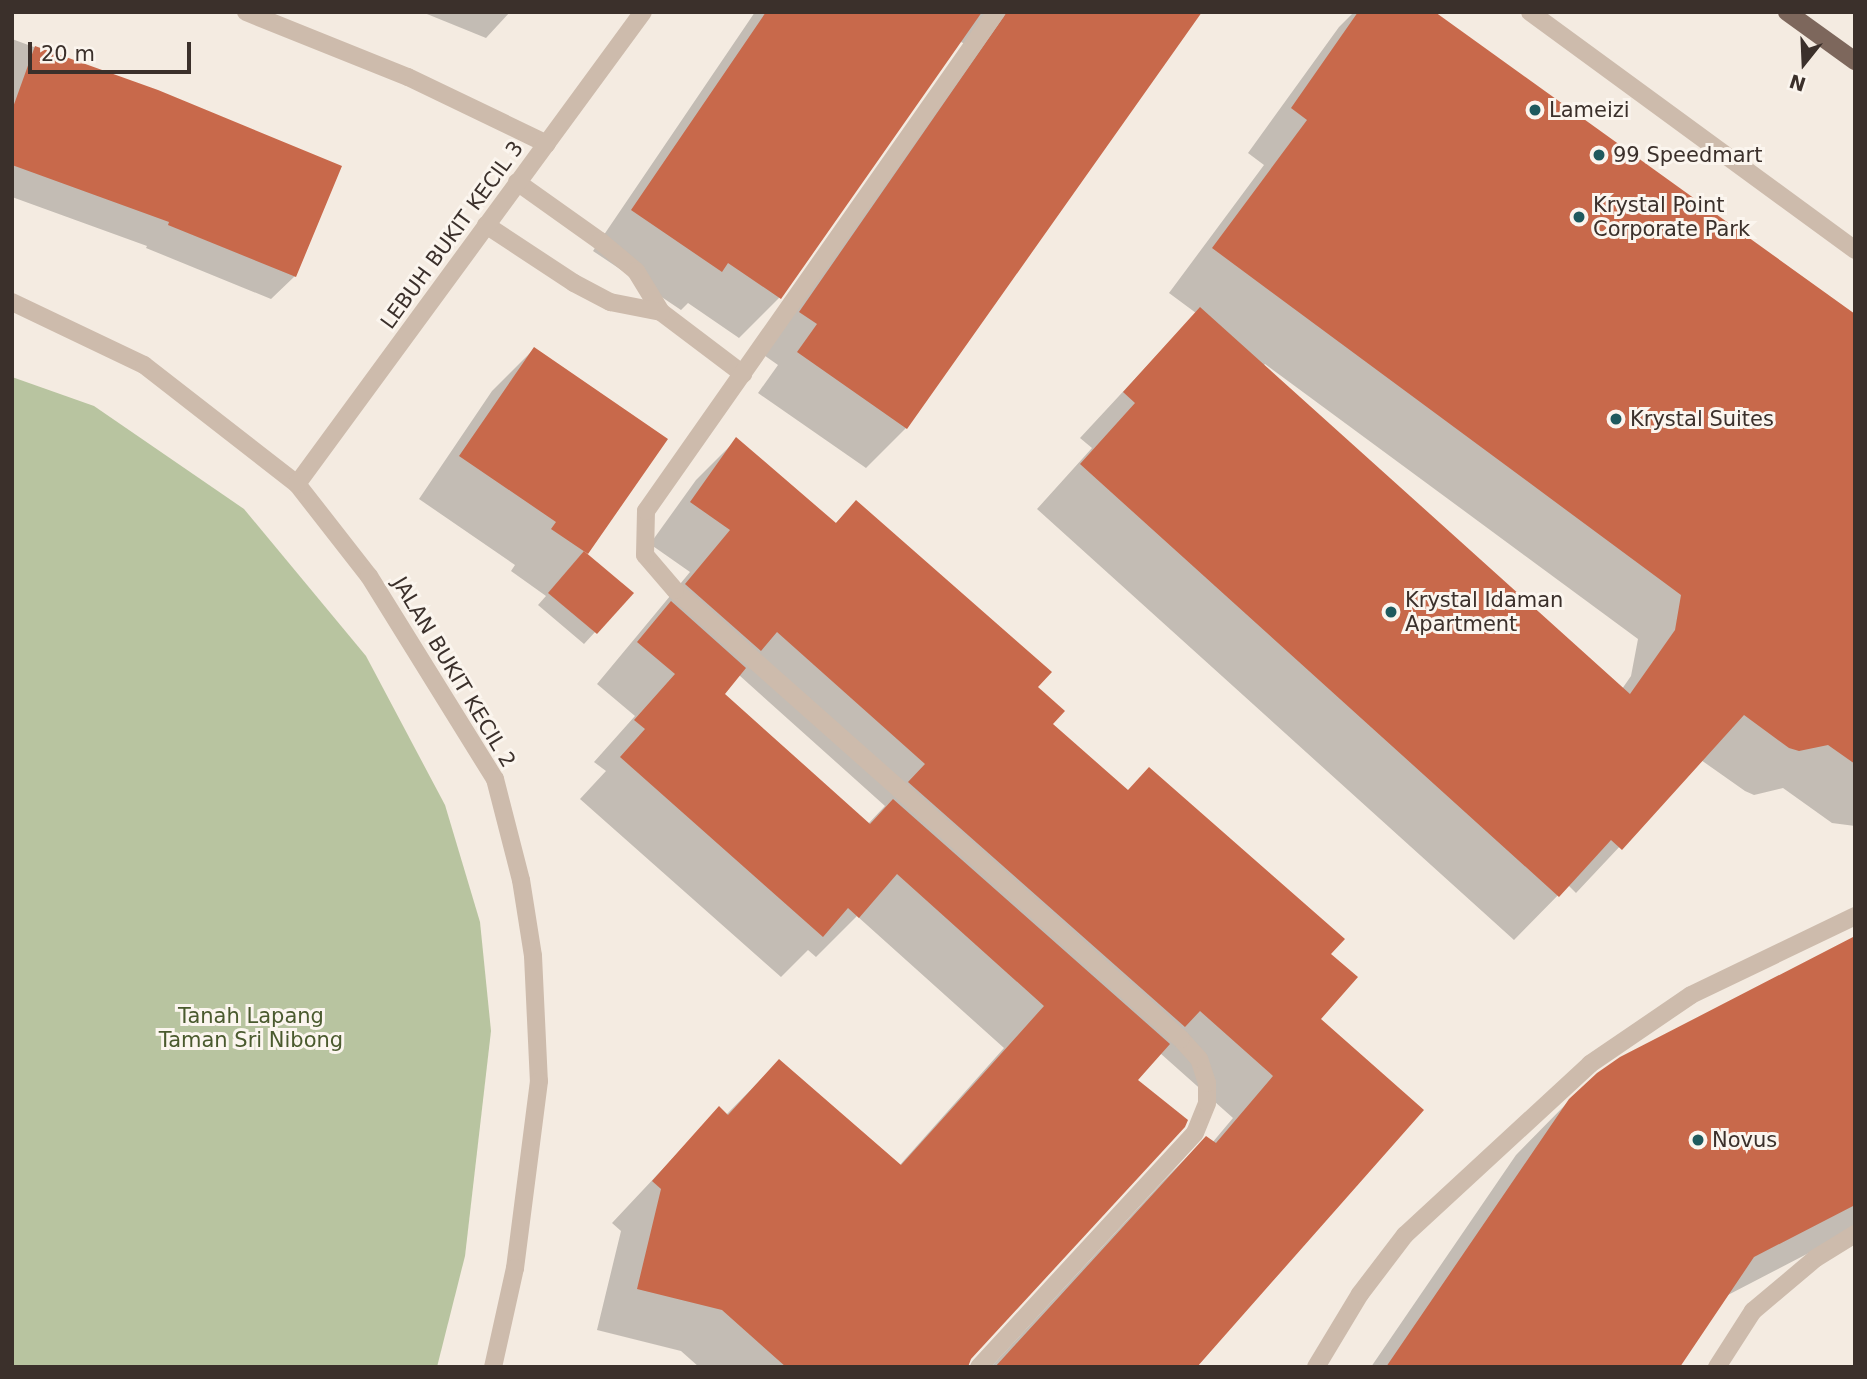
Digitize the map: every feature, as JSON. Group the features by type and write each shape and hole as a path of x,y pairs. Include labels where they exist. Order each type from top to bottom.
{"main road":[{"path":"1787,12 1855,61"}],"street":[{"path":"246,12 408,77 547,144"},
{"name":"LEBUH BUKIT KECIL 3","path":"297,484 643,12"},
{"path":"979,1367 1195,1132 1207,1103 1207,1083 1199,1059 1181,1040 675,590 645,555 646,511 996,12"},
{"path":"1530,12 1855,250"},
{"path":"517,183 600,241 636,271 661,312 743,374"},
{"path":"486,225 574,283 610,302 661,312"},
{"name":"JALAN BUKIT KECIL 2","path":"12,302 145,365 297,484 369,576 495,779 521,880 533,956 539,1081 515,1268 493,1367"},
{"path":"1316,1367 1360,1294 1405,1235 1590,1064 1691,995 1855,916"},
{"path":"1717,1367 1753,1311 1816,1258 1855,1234"}],"green space":[{"name":"Tanah Lapang Taman Sri Nibong","path":"12,377 94,406 244,509 366,656 445,805 480,922 491,1031 465,1256 437,1367 12,1367"}],"building":[{"path":"766,12 982,12 781,299 728,263 722,272 631,210"},
{"path":"1007,12 1202,12 907,429 797,352 817,324 799,312"},
{"path":"1358,12 1435,12 1855,314 1855,764 1828,745 1799,751 1789,748 1744,715 1622,850 1611,840 1559,897 1080,464 1135,403 1123,392 1200,307 1630,694 1675,630 1681,595 1212,248 1307,120 1291,108"},
{"path":"35,46 158,90 342,166 296,277 168,225 169,222 12,165 12,110"},
{"path":"534,347 668,439 588,554 551,529 556,522 459,456"},
{"path":"736,437 836,523 856,500 1052,672 1038,687 1065,711 1053,724 1128,790 1149,767 1345,939 1331,954 1358,977 1321,1019 1424,1110 1197,1367 995,1367 1206,1136 1216,1143 1273,1076 1200,1011 1185,1027 908,782 925,764 777,632 761,651 685,584 730,530 690,502"},
{"path":"584,551 634,593 597,634 548,593"},
{"path":"671,601 746,668 725,694 870,824 893,799 1170,1044 1138,1080 1188,1120 1185,1127 971,1359 968,1367 786,1367 722,1310 637,1289 661,1189 652,1181 719,1106 728,1115 779,1059 901,1165 1044,1006 897,874 859,918 848,908 823,937 620,757 645,729 634,720 675,674 637,642"},
{"name":"Novus","path":"1855,936 1855,1205 1754,1257 1680,1367 1386,1367 1569,1099 1597,1073 1620,1057"}],"place":[{"name":"Lameizi","path":"1535,110"},
{"name":"99 Speedmart","path":"1599,155"},
{"name":"Krystal Point Corporate Park","path":"1579,217"},
{"name":"Krystal Suites","path":"1616,419"},
{"name":"Krystal Idaman Apartment","path":"1391,612"},
{"name":"Novus","path":"1698,1140"}]}
